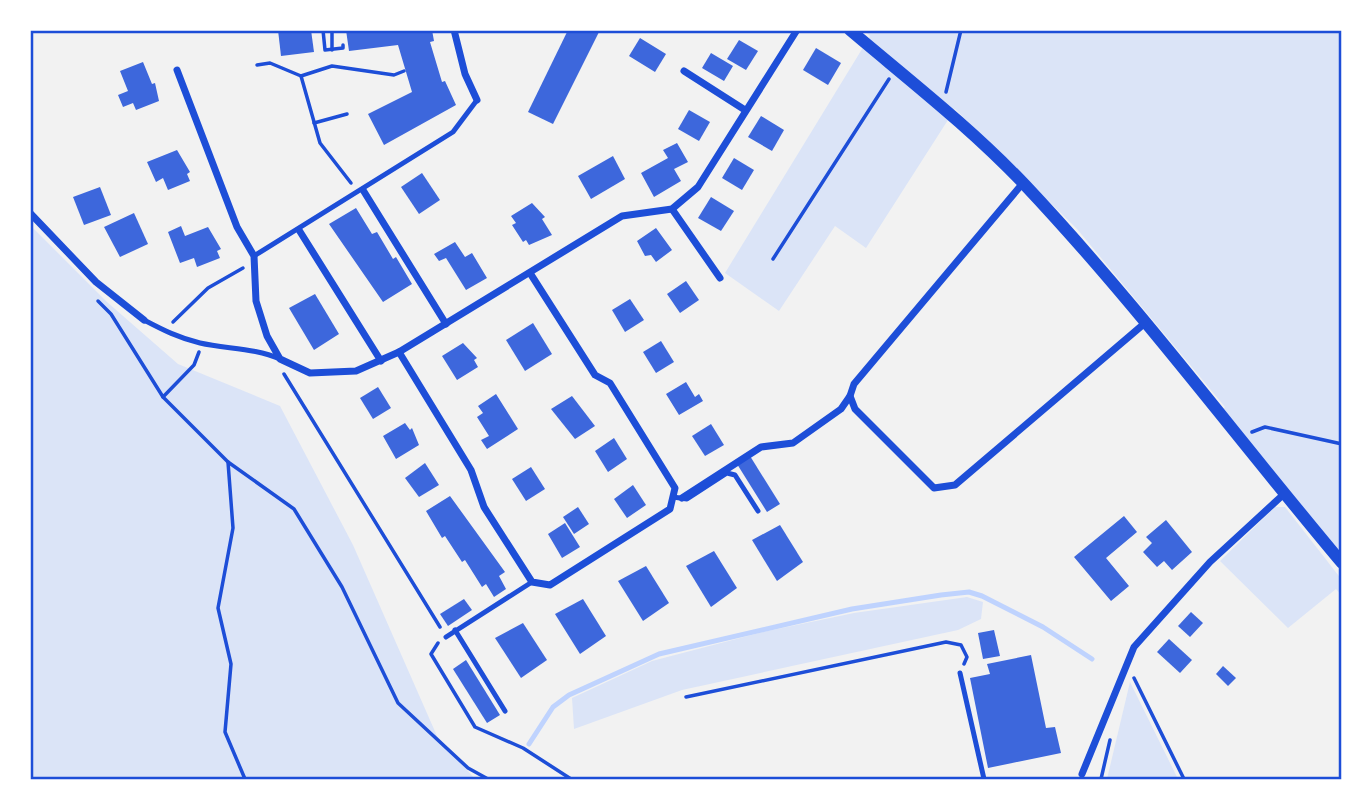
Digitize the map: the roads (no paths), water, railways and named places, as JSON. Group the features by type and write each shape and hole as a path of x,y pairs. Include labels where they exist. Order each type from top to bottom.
{"street":[{"path":"454,30 465,74 477,100"},
{"path":"177,70 237,227 254,256 256,301 267,336 280,359 310,373 356,370 381,361 622,216 671,209 698,187 797,30"},
{"path":"850,30 941,106 1023,183 1240,436 1342,563"},
{"path":"684,71 745,110"},
{"path":"399,352 471,470 484,507 532,582 550,585 670,509 677,498 761,447 793,443 841,409 854,384 1023,183"},
{"path":"361,192 446,324"},
{"path":"671,209 720,278"},
{"path":"30,213 96,282 144,320"},
{"path":"299,230 381,361"},
{"path":"530,273 595,375 610,383 675,488 677,498"},
{"path":"850,396 855,409 934,488 955,485 1145,323"},
{"path":"1080,777 1134,647 1210,562 1284,494"}],"lane":[{"path":"254,256 361,192 453,132 477,100"},
{"path":"144,320 180,337 266,353 280,359"},
{"path":"677,498 687,499 727,473 735,475 758,511"},
{"path":"446,637 532,582"},
{"path":"455,630 505,711"},
{"path":"960,673 984,779"}],"waterway":[{"path":"529,744 553,707 569,695 659,654 852,609 941,595 969,592 982,596 1043,627 1092,659"}]}
